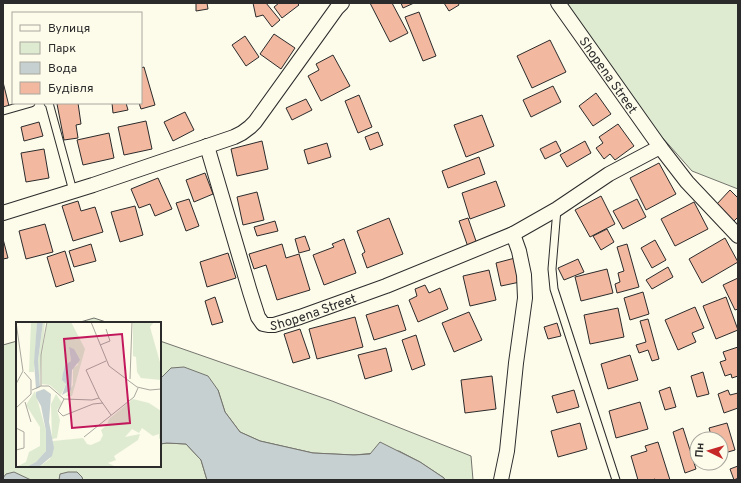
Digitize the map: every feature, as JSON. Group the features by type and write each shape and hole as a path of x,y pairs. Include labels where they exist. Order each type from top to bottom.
{"street":[{"path":"3,213 73,191 242,133 250,128 255,122 342,3"},
{"name":"Shopena Street","path":"558,3 660,147 687,182 738,236"},
{"name":"Shopena Street","path":"207,146 258,317 268,326 300,317 386,286 513,234 557,209 608,174 660,147"},
{"path":"501,480 507,451 516,363 525,298 524,275 519,251 513,234"}],"lane":[{"path":"3,111 28,104"},
{"path":"49,104 73,191"},
{"path":"557,209 552,269 554,288 616,480"}],"green space":[{"path":"563,3 738,3 738,189 692,171 646,119"},
{"path":"94,318 106,322 80,322"},
{"path":"16,341 16,467 161,467 161,444 186,444 201,460 207,480 3,480 3,345"},
{"path":"161,341 332,401 471,456 473,480 445,480 420,462 399,451 354,455 313,453 260,441 240,432 225,412 218,390 171,368 161,378"}],"water":[{"path":"184,367 208,376 218,390 225,412 240,432 260,441 313,453 354,455 370,454 380,442 420,462 445,480 207,480 201,460 186,444 161,444 161,378 171,368"},
{"path":"14,472 31,480 3,480 6,474"},
{"path":"77,472 83,480 59,480 60,474"}],"building":[{"path":"196,3 207,3 208,9 196,11"},
{"path":"253,3 266,3 280,20 272,27 263,15 256,17"},
{"path":"279,3 297,3 299,5 282,18 274,7"},
{"path":"370,3 392,3 408,33 390,42"},
{"path":"401,3 414,3 403,8"},
{"path":"444,3 458,3 459,5 449,11"},
{"path":"419,12 436,56 423,61 405,17"},
{"path":"274,34 295,48 281,69 260,54"},
{"path":"245,36 259,57 246,66 232,45"},
{"path":"550,40 566,72 532,88 517,56"},
{"path":"333,55 350,86 321,101 308,76 319,70 316,64"},
{"path":"144,67 155,105 141,109 139,104 142,104 142,68"},
{"path":"3,82 9,106 3,108"},
{"path":"553,86 561,102 531,117 523,100"},
{"path":"596,93 611,114 593,126 579,106"},
{"path":"359,95 372,127 358,133 345,101"},
{"path":"306,99 312,110 292,120 286,108"},
{"path":"57,104 78,104 81,124 76,125 78,138 64,140"},
{"path":"112,104 126,104 128,110 113,113"},
{"path":"185,112 194,130 173,141 164,122"},
{"path":"482,115 494,146 466,157 454,125"},
{"path":"146,121 152,149 124,155 118,127"},
{"path":"39,122 43,136 24,141 21,127"},
{"path":"618,124 634,146 615,160 610,154 604,159 596,148 603,143 599,137"},
{"path":"378,132 383,145 370,150 365,137"},
{"path":"109,133 114,158 83,165 77,140"},
{"path":"262,141 268,169 237,176 231,149"},
{"path":"556,141 561,151 545,159 540,149"},
{"path":"585,141 591,153 567,167 560,155"},
{"path":"327,143 331,157 308,164 304,150"},
{"path":"44,149 49,178 26,182 21,153"},
{"path":"479,157 485,174 448,188 442,171"},
{"path":"659,163 676,194 646,210 630,178"},
{"path":"205,173 213,194 194,202 186,180"},
{"path":"158,178 172,209 155,216 150,204 139,208 131,189"},
{"path":"496,181 505,206 470,219 462,193"},
{"path":"730,190 738,198 738,217 733,222 716,205"},
{"path":"257,192 264,220 243,225 237,197"},
{"path":"601,196 615,224 590,237 575,210"},
{"path":"189,199 199,226 186,231 176,203"},
{"path":"637,199 646,217 623,229 613,211"},
{"path":"78,201 81,211 95,207 103,232 73,241 62,206"},
{"path":"694,202 708,229 675,246 661,219"},
{"path":"135,206 143,235 120,242 111,212"},
{"path":"389,218 403,254 367,268 362,254 365,252 357,231"},
{"path":"468,218 477,244 468,247 459,221"},
{"path":"275,221 278,231 257,236 254,227"},
{"path":"45,224 53,252 26,259 19,231"},
{"path":"607,229 614,242 601,250 593,236"},
{"path":"305,236 310,250 299,253 295,239"},
{"path":"725,238 738,262 702,283 689,259"},
{"path":"3,239 8,258 3,259"},
{"path":"344,239 356,273 324,285 313,255 334,247 332,244"},
{"path":"655,240 666,260 652,268 641,248"},
{"path":"91,244 96,261 74,267 69,251"},
{"path":"282,244 286,258 299,254 310,290 277,300 266,265 254,269 249,254"},
{"path":"627,244 639,287 617,293 615,284 620,282 618,273 624,271 617,247"},
{"path":"65,251 74,281 56,287 47,257"},
{"path":"228,253 236,278 207,287 200,262"},
{"path":"515,258 520,282 501,286 496,263"},
{"path":"578,259 584,272 564,280 558,268"},
{"path":"668,267 673,277 652,289 646,280"},
{"path":"607,269 613,293 581,301 575,277"},
{"path":"489,270 496,300 470,306 463,276"},
{"path":"738,278 738,309 735,310 723,285"},
{"path":"425,285 429,293 440,288 448,309 418,322 409,300 417,296 415,289"},
{"path":"643,292 649,314 630,320 624,298"},
{"path":"215,297 223,322 212,325 205,301"},
{"path":"726,297 738,330 716,339 703,306"},
{"path":"398,305 406,330 374,340 366,315"},
{"path":"695,307 704,328 692,333 696,342 678,350 665,320"},
{"path":"618,308 624,337 590,344 584,315"},
{"path":"469,312 482,340 454,352 442,323"},
{"path":"355,317 363,347 317,359 309,329"},
{"path":"648,319 659,359 652,361 648,350 639,353 636,345 646,342 640,321"},
{"path":"557,323 561,336 548,339 544,327"},
{"path":"300,329 310,358 293,363 284,334"},
{"path":"416,335 425,365 412,370 402,340"},
{"path":"738,347 738,376 732,378 731,374 725,376 720,362 726,360 723,352"},
{"path":"386,348 392,371 365,379 358,355"},
{"path":"630,355 638,380 608,389 601,364"},
{"path":"703,372 709,394 697,397 691,376"},
{"path":"492,376 496,409 465,413 461,380"},
{"path":"670,387 676,407 665,410 659,391"},
{"path":"574,390 579,407 557,413 552,396"},
{"path":"728,390 730,395 738,393 738,408 724,413 718,394"},
{"path":"640,402 648,429 616,438 609,411"},
{"path":"580,423 587,449 558,457 551,431"},
{"path":"727,423 735,450 729,452 729,431 710,431 709,428"},
{"path":"683,428 689,447 689,471 690,471 685,473 673,432"},
{"path":"658,442 670,480 638,480 631,456 647,451 645,446"},
{"path":"738,466 738,478 734,480 730,469"}]}
